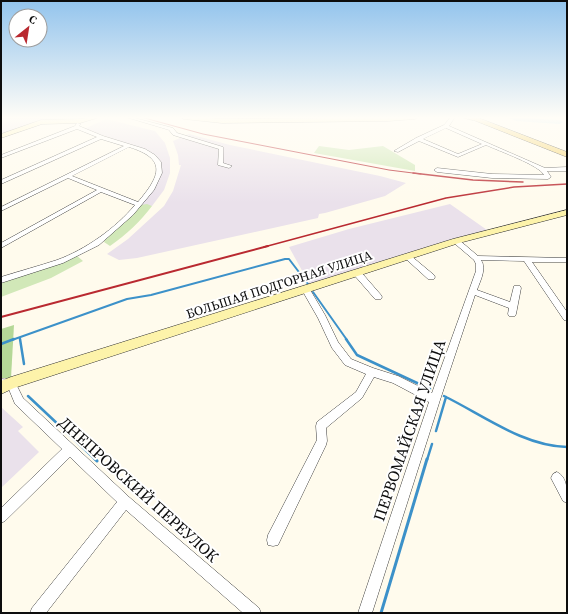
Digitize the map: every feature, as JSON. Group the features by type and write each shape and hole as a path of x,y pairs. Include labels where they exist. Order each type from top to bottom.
{"main road":[{"path":"544,146 567,155"},
{"name":"БОЛЬШАЯ ПОДГОРНАЯ УЛИЦА","path":"4,385 358,274 488,231 567,212"}],"street":[{"path":"1,157 26,146"},
{"path":"1,182 82,146"},
{"path":"1,209 129,146"},
{"path":"1,280 61,261 88,246 97,243 139,205 151,190 159,173 158,162 153,156 131,146"},
{"path":"213,146 221,148 220,164 229,166"},
{"path":"396,151 407,146"},
{"path":"432,146 458,156 482,146"},
{"path":"490,146 544,170 567,169"},
{"path":"457,171 458,156"},
{"path":"437,170 492,176 548,177 544,170"},
{"path":"68,176 139,205"},
{"path":"1,246 100,190"},
{"path":"456,241 476,258 567,260"},
{"path":"408,257 431,277"},
{"name":"ПЕРВОМАЙСКАЯ УЛИЦА","path":"365,613 435,400 480,271 480,264 476,258"},
{"path":"526,259 567,318"},
{"path":"358,274 378,297"},
{"path":"472,291 512,310 517,288"},
{"path":"306,290 322,317 335,345 348,362 372,372 395,379 435,400"},
{"path":"273,540 322,442 321,426 359,395 372,372"},
{"name":"ДНЕПРОВСКИЙ ПЕРЕУЛОК","path":"4,385 18,401 124,501 254,613"},
{"path":"1,517 70,449"},
{"path":"557,478 567,497"},
{"path":"37,613 124,501"}],"shaded area":[{"path":"134,146 166,146 170,158 170,173 164,190 152,206 141,205 153,190 160,162 155,155"},
{"path":"175,146 233,146 380,176 406,183 385,196 319,214 318,218 137,258 119,260 107,254 128,239 164,206 173,191 181,165 179,165 178,155"},
{"path":"450,204 487,230 310,285 289,247 349,229"},
{"path":"1,407 23,427 18,431 39,452 1,488"}],"green space":[{"path":"319,146 349,150 383,146 415,165 415,171 314,153"},
{"path":"147,204 152,206 138,223 128,232 110,246 104,242 106,238 141,205"},
{"path":"76,255 83,261 51,278 1,297 1,282"},
{"path":"14,325 11,378 1,378 1,329"}],"waterway":[{"path":"12,340 127,299 151,295 285,259 289,259 308,284"},
{"path":"313,292 347,340"},
{"path":"1,344 14,339"},
{"path":"20,339 24,364"},
{"path":"346,339 357,355 430,389"},
{"path":"28,396 96,460"},
{"path":"436,431 446,397"},
{"path":"446,397 519,435 535,441 567,447"},
{"path":"427,460 432,444"},
{"path":"381,613 427,459"}],"railway":[{"path":"263,146 389,170 413,173"},
{"path":"413,173 473,180 523,182"},
{"path":"413,173 421,174"},
{"path":"264,247 446,198 514,187 567,184"},
{"path":"1,317 268,246"}]}
